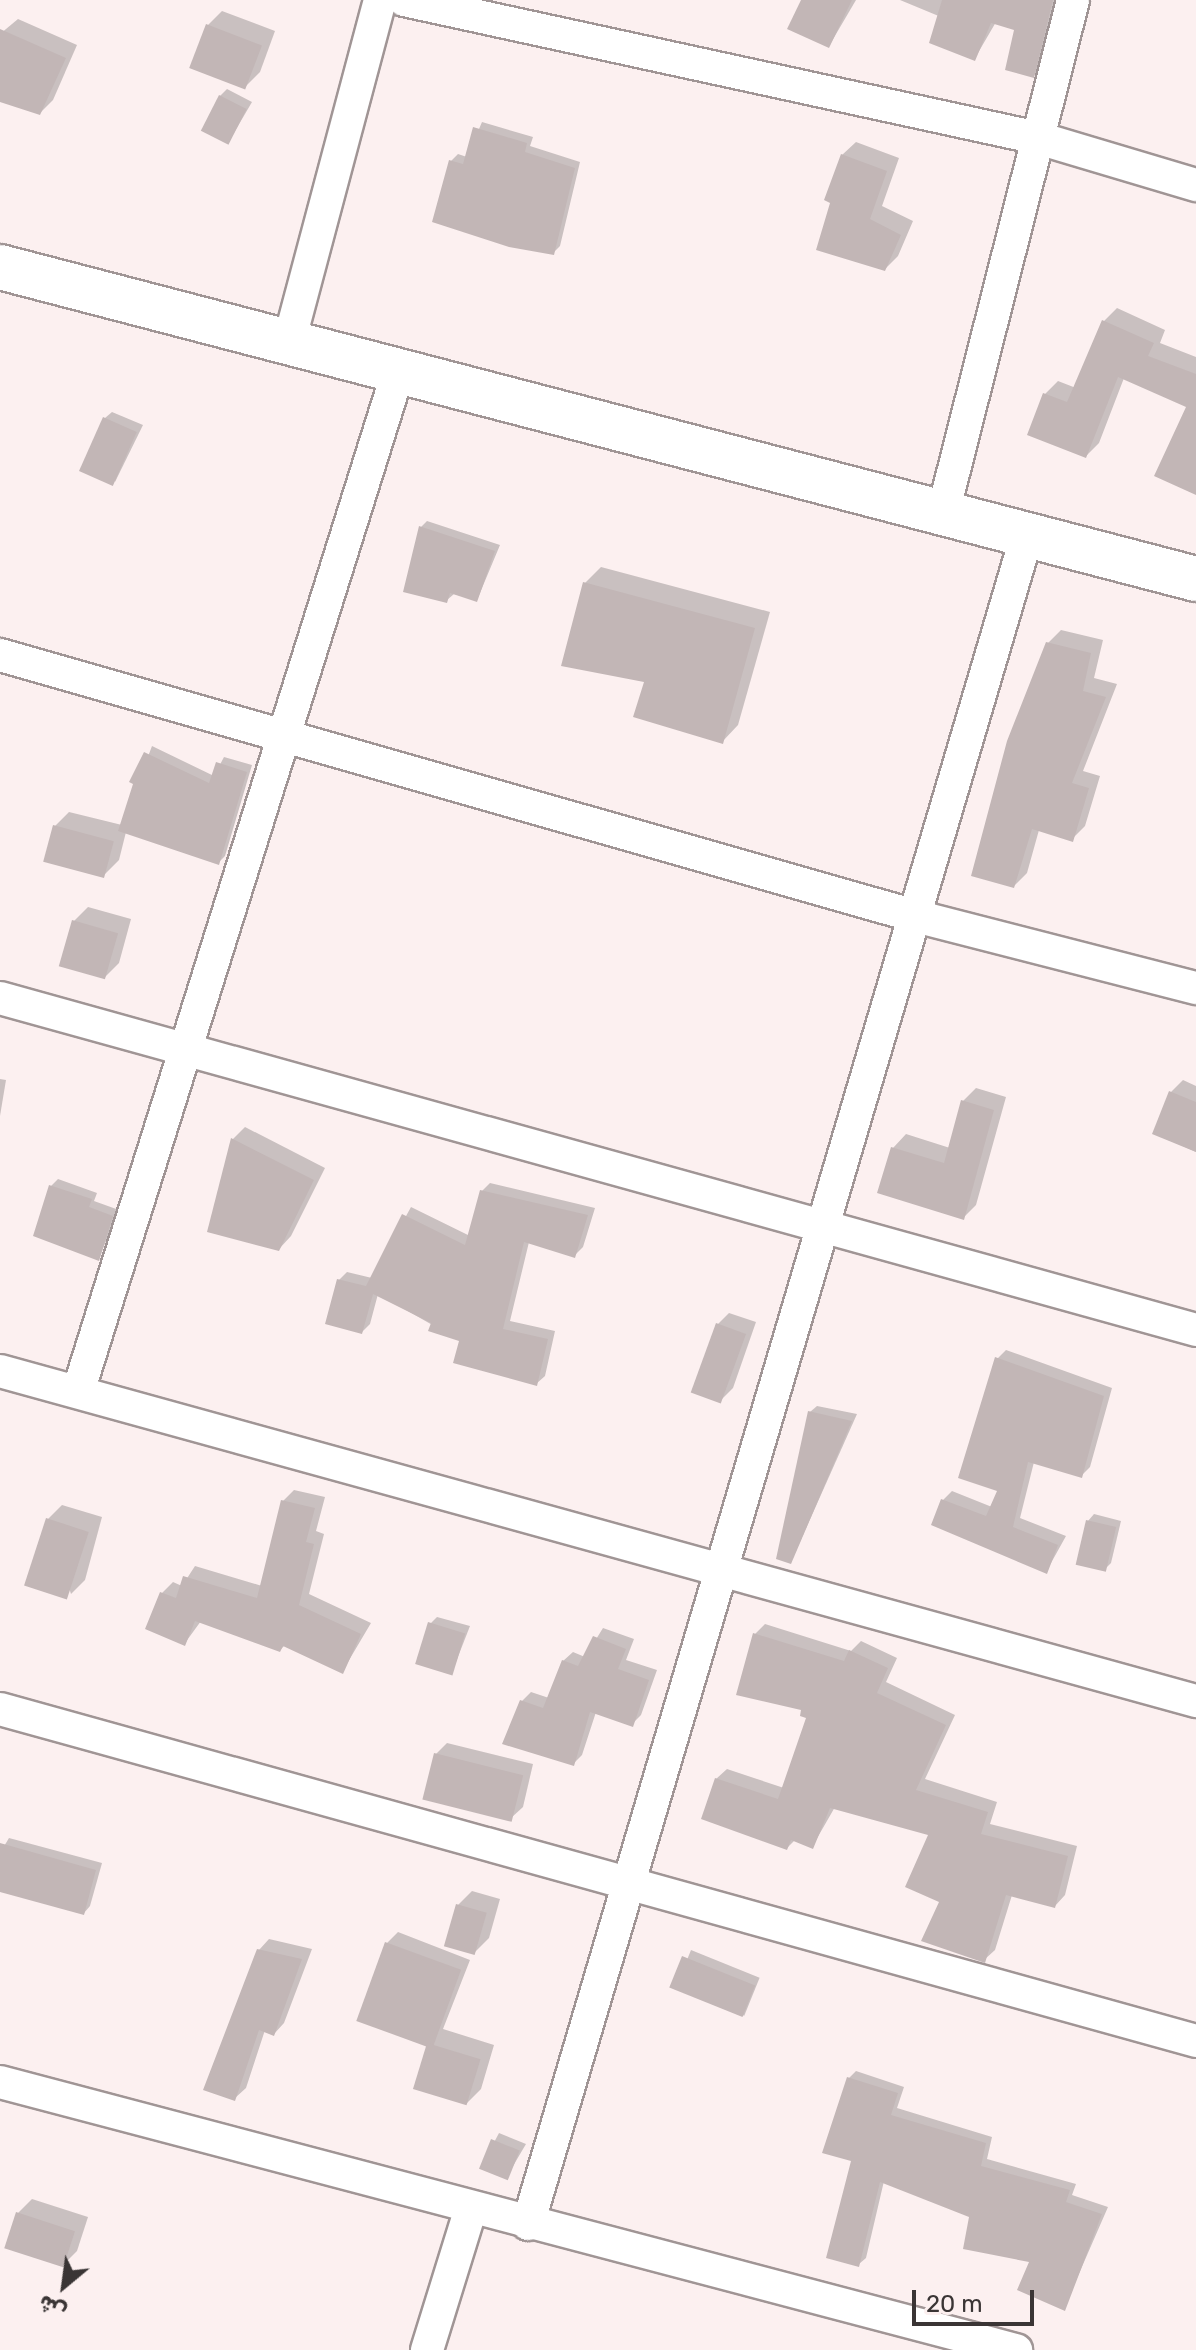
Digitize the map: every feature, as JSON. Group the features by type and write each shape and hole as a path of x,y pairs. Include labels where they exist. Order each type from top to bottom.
{"street":[{"path":"289,342 380,0"},
{"path":"404,0 1038,138 1196,185"},
{"path":"943,513 1073,0"},
{"path":"0,267 1196,579"},
{"path":"78,1392 398,372"},
{"path":"528,2224 1027,535"},
{"path":"0,655 285,732 915,916 1196,988"},
{"path":"0,998 187,1046 1196,1330"},
{"path":"0,1371 1196,1701"},
{"path":"0,1709 1196,2041"},
{"path":"0,2082 528,2224 1016,2350"},
{"path":"427,2350 471,2208"}],"building":[{"path":"801,0 852,0 829,48 787,29"},
{"path":"942,0 1053,0 1034,78 1005,70 1014,30 991,23 975,61 929,43"},
{"path":"206,24 262,46 245,89 189,68"},
{"path":"0,29 66,58 40,115 0,102"},
{"path":"219,95 247,109 228,145 201,131"},
{"path":"473,127 527,143 525,152 575,168 554,255 509,247 432,222 449,160 463,164"},
{"path":"841,154 887,171 870,219 901,235 885,271 816,250 830,203 824,200"},
{"path":"1102,320 1154,343 1148,356 1196,374 1196,495 1154,476 1186,407 1118,377 1086,458 1027,435 1043,393 1067,402"},
{"path":"103,417 137,432 113,486 79,471"},
{"path":"419,526 495,551 477,602 450,593 447,603 403,592"},
{"path":"583,582 755,628 723,744 633,717 644,682 561,666"},
{"path":"1046,642 1091,653 1083,691 1106,697 1072,783 1089,788 1073,842 1032,829 1014,888 971,876 1007,741"},
{"path":"144,752 209,783 216,762 247,772 219,865 118,831 133,784 129,782"},
{"path":"53,825 114,841 104,878 43,862"},
{"path":"72,920 118,933 105,979 59,966"},
{"path":"1169,1091 1196,1102 1196,1152 1152,1134"},
{"path":"961,1100 994,1110 964,1220 877,1193 891,1147 944,1163"},
{"path":"231,1138 314,1180 279,1251 207,1232"},
{"path":"49,1185 92,1199 89,1207 113,1216 99,1261 33,1236"},
{"path":"480,1190 588,1215 575,1258 524,1242 503,1329 548,1339 537,1386 453,1363 459,1341 428,1331 431,1323 373,1294 362,1334 325,1324 337,1279 366,1286 402,1214 465,1245"},
{"path":"716,1323 746,1334 721,1403 691,1393"},
{"path":"995,1357 1104,1396 1082,1478 1028,1462 1013,1527 1058,1545 1047,1574 931,1525 941,1499 986,1516 997,1491 958,1478"},
{"path":"808,1411 852,1421 791,1564 776,1559"},
{"path":"281,1500 315,1508 306,1542 314,1544 299,1605 361,1634 343,1674 283,1646 280,1652 195,1621 185,1646 145,1629 160,1592 176,1598 183,1576 257,1598"},
{"path":"46,1518 89,1532 67,1599 24,1586"},
{"path":"1086,1520 1116,1527 1106,1572 1076,1565"},
{"path":"428,1622 465,1633 452,1675 415,1664"},
{"path":"753,1633 844,1661 849,1650 888,1668 877,1693 946,1725 916,1790 988,1812 981,1834 1068,1856 1055,1908 1006,1895 985,1963 921,1941 939,1902 905,1887 928,1835 830,1808 813,1849 791,1840 787,1850 701,1819 715,1778 778,1799 806,1718 800,1716 801,1710 736,1695"},
{"path":"593,1636 626,1649 618,1669 649,1680 633,1727 590,1712 574,1766 502,1744 520,1700 543,1708 562,1660 578,1666"},
{"path":"434,1753 523,1775 512,1822 422,1800"},
{"path":"0,1843 96,1870 84,1915 0,1892"},
{"path":"456,1904 487,1913 475,1955 444,1946"},
{"path":"385,1942 461,1970 432,2049 356,2021"},
{"path":"257,1949 302,1959 274,2036 259,2030 235,2101 203,2090"},
{"path":"682,1956 755,1986 743,2017 669,1988"},
{"path":"427,2043 481,2059 467,2105 413,2089"},
{"path":"847,2077 898,2093 891,2115 986,2143 981,2166 1070,2190 1066,2202 1102,2214 1065,2311 1017,2290 1029,2262 963,2249 969,2217 880,2182 859,2267 826,2258 851,2161 822,2153"},
{"path":"491,2139 520,2151 508,2180 479,2169"},
{"path":"16,2212 75,2231 63,2267 4,2248"}]}
